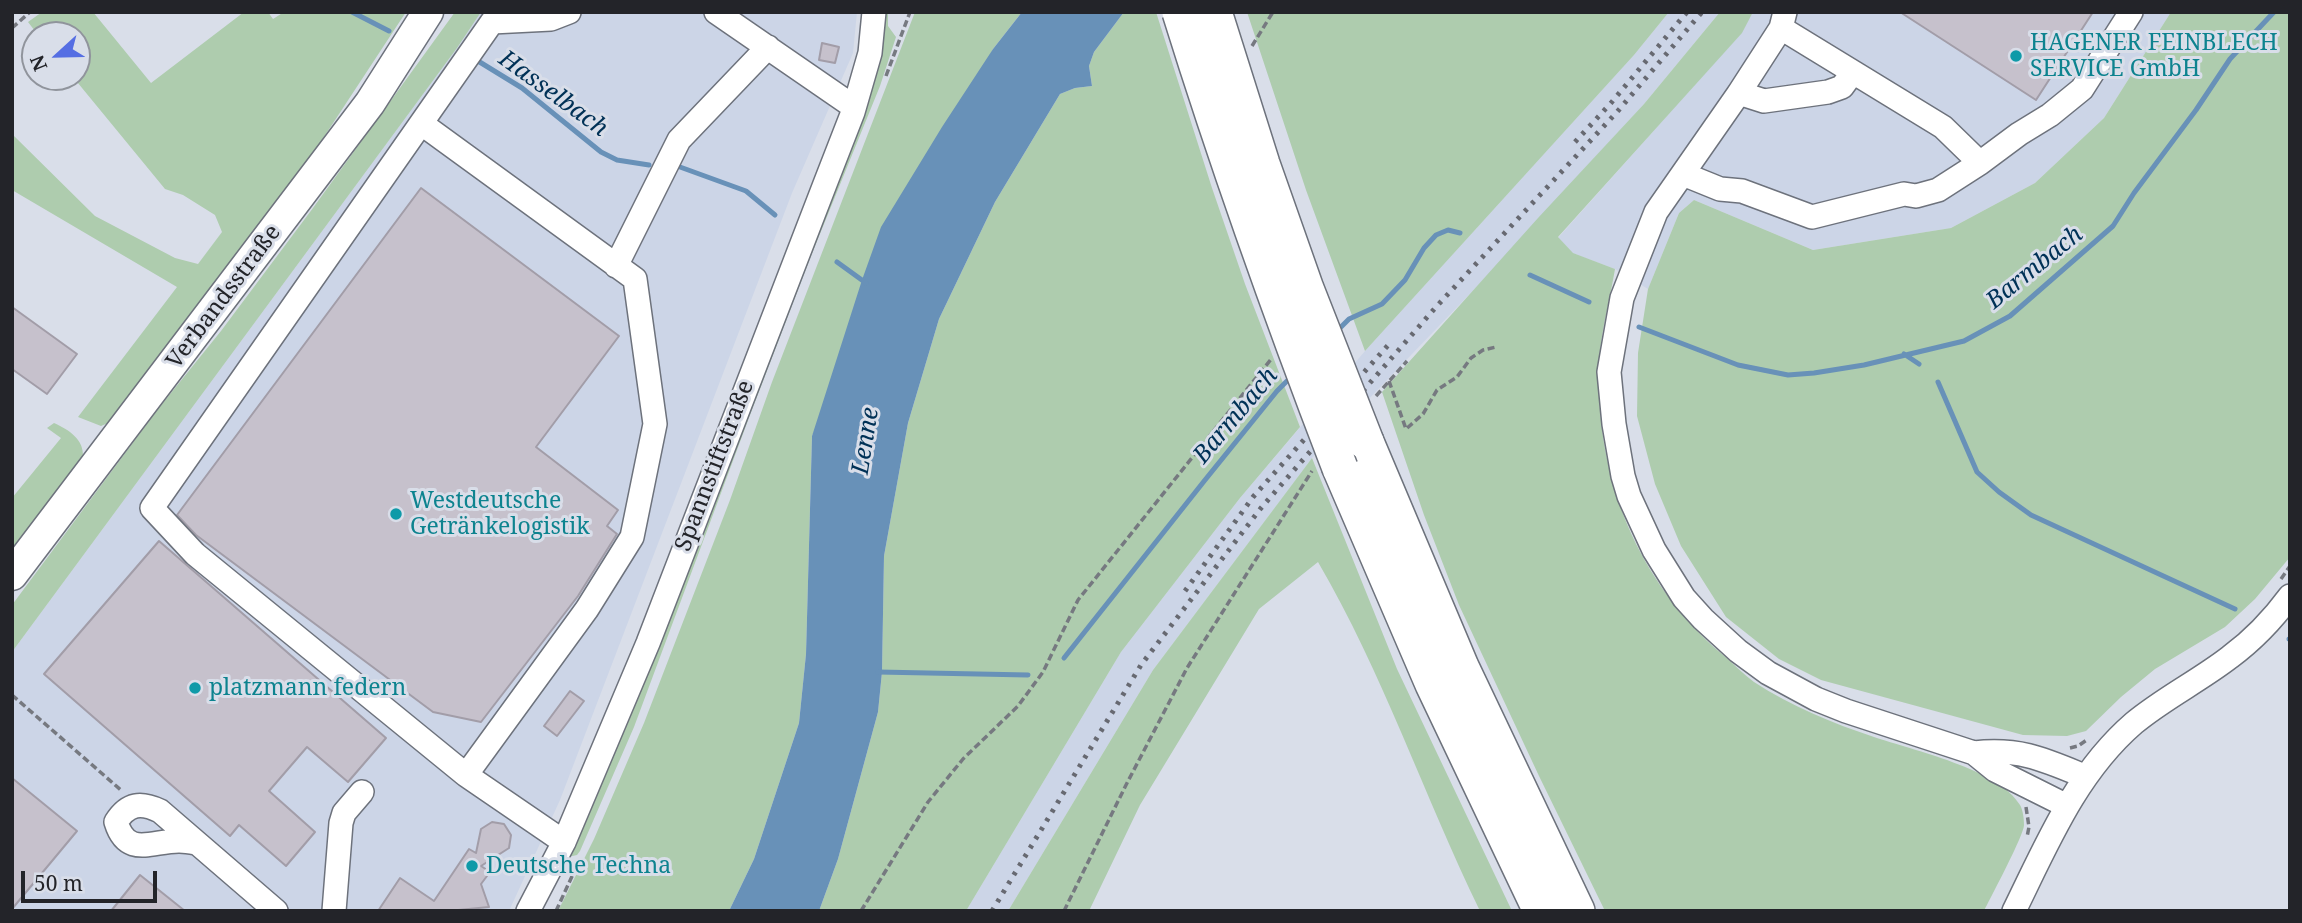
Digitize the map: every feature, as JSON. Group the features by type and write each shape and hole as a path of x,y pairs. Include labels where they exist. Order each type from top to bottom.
{"highway":[{"path":"1180,12 1328,466 1541,911"},
{"path":"1214,12 1262,164 1306,289 1366,442 1461,667 1577,911"}],"main road":[{"name":"Verbandsstraße","path":"12,575 370,103 428,12"}],"street":[{"path":"564,842 466,775 195,554 152,509 492,22 551,19 569,12"},
{"path":"716,12 854,107"},
{"name":"Spannstiftstraße","path":"528,911 564,842 648,643 854,107 870,53 874,12"},
{"path":"1683,174 1720,189 1742,191 1812,217 1904,194 1927,195 1980,163 2050,115 2082,89 2131,12"},
{"path":"1980,163 1943,127 1853,72 1783,20 1740,93 1656,212 1643,242 1622,298 1613,346 1609,372 1614,424 1623,476 1639,522 1654,550 1685,598 1703,619 1738,651 1768,673 1816,699 1974,753 1995,769 2067,806"},
{"path":"616,266 679,140 768,47"},
{"path":"1740,93 1764,101 1828,92 1843,87 1853,72"},
{"path":"422,124 635,279 655,424 632,537 587,608 466,775"},
{"path":"2014,911 2084,776 2116,740 2148,712 2229,658 2253,638 2290,596"},
{"path":"1974,753 2001,750 2029,755 2084,776"},
{"path":"334,911 341,823 344,813 362,792"},
{"path":"196,843 178,841 145,846 130,843 120,835 116,822 123,811 135,806 148,805 160,811 276,911"}],"path":[{"path":"12,28 30,12"},
{"path":"1268,19 1273,12"},
{"path":"1389,381 1406,429 1423,414 1437,390 1457,377 1471,358 1483,350 1496,347"},
{"path":"861,911 928,802 963,760 1018,706 1043,673 1078,600 1278,350"},
{"path":"1064,911 1187,668 1328,466"},
{"path":"12,695 118,786 135,806"}],"shaded area":[{"path":"481,12 857,12 853,53 792,193 560,800 509,911 12,911 12,652"},
{"path":"1669,12 1720,12 1644,104 1488,275 1312,458 1153,670 1008,911 966,911 1121,652 1240,498 1365,351 1634,55"},
{"path":"1753,12 2171,12 2104,118 2035,183 1951,228 1813,250 1694,200 1679,213 1648,289 1615,269 1572,253 1558,238 1741,33"}],"green space":[{"path":"42,12 93,12 151,83 244,12 268,12 273,19 284,12 406,12 318,146 115,420 101,426 78,417 177,287 12,190 12,134 95,216 175,258 198,264 222,232 215,215 183,195 165,189 84,91 91,91 91,21 29,21"},
{"path":"455,12 481,12 12,652 12,605 313,208"},
{"path":"884,12 888,12 888,26 896,37 880,86 811,256 634,727 580,851 577,855 568,857"},
{"path":"915,12 1022,12 993,49 812,436 806,654 799,723 754,859 729,911 558,911 594,839 644,723"},
{"path":"1124,12 1156,12 1245,284 1300,427 1240,498 1121,652 966,911 819,911 838,859 878,712 882,672 884,556 908,423 939,319 995,202 1060,94 1075,88 1092,86 1089,66 1094,52"},
{"path":"1247,12 1669,12 1634,55 1365,351 1306,190"},
{"path":"1720,12 1753,12 1742,33 1558,237 1573,253 1615,269 1599,357 1600,409 1614,488 1645,561 1667,595 1692,626 1750,679 1782,699 1812,713 1858,732 1953,762 1994,781 2009,792 2021,807 2023,831 1984,911 1605,911 1459,605 1424,515 1382,392 1644,104"},
{"path":"2171,12 2290,12 2290,557 2255,599 2225,627 2155,669 2086,731 2067,736 2023,735 1821,680 1779,659 1726,617 1681,546 1655,484 1637,416 1638,353 1648,289 1679,213 1694,200 1813,250 1951,228 2035,183 2104,118"},
{"path":"54,423 78,440 83,457 12,552 12,498 61,438 47,428"},
{"path":"1312,458 1397,669 1512,911 1480,911 1363,647 1318,562 1259,609 1140,805 1089,911 1008,911 1153,670"}],"water":[{"name":"Lenne","path":"1022,12 1124,12 1094,52 1089,66 1092,86 1075,88 1060,94 995,202 939,319 908,423 884,556 882,672 878,712 838,859 819,911 729,911 754,859 799,723 806,654 812,436 862,280 881,227 993,49"}],"building":[{"name":"HAGENER FEINBLECH SERVICE GmbH","path":"1900,12 2093,12 2036,100"},
{"path":"822,43 839,47 835,63 819,60"},
{"name":"Westdeutsche Getränkelogistik","path":"421,188 619,336 536,447 618,510 607,526 617,534 578,596 481,722 433,712 196,535 177,515"},
{"path":"12,307 77,354 47,394 12,369"},
{"name":"platzmann federn","path":"159,541 386,738 348,782 307,747 269,791 315,832 286,866 239,825 230,836 44,674"},
{"path":"570,691 584,701 557,736 544,726"},
{"path":"12,778 77,831 12,909"},
{"path":"492,822 504,824 511,835 509,848 481,866 490,872 481,884 489,907 448,911 378,911 400,878 434,901 469,849 476,853 481,829"},
{"path":"140,875 185,911 111,911"}],"waterway":[{"name":"Hasselbach","path":"352,12 389,31"},
{"name":"Barmbach","path":"1639,327 1738,365 1788,375 1864,365 1964,341 2010,316 2113,226 2230,59 2274,12"},
{"name":"Hasselbach","path":"478,61 522,88 601,152 617,160 649,165"},
{"name":"Hasselbach","path":"680,167 746,191 775,215"},
{"name":"Barmbach","path":"1335,333 1349,319 1382,304 1405,280 1424,248 1436,235 1448,230 1460,233"},
{"name":"Hasselbach","path":"837,262 866,283"},
{"name":"Barmbach","path":"1530,275 1589,302"},
{"path":"1904,354 1919,364"},
{"name":"Barmbach","path":"1064,658 1205,480 1291,377"},
{"path":"1938,382 1977,472 1999,492 2031,515 2235,609"},
{"name":"Barmbach","path":"878,672 1028,675"}],"railway":[{"path":"1575,142 1687,12"},
{"path":"992,911 1141,665 1261,508 1436,307 1617,112 1702,12"},
{"path":"1185,591 1253,497 1390,343"}],"place":[{"name":"HAGENER FEINBLECH SERVICE GmbH","path":"2016,56"},
{"name":"Westdeutsche Getränkelogistik","path":"396,514"},
{"name":"platzmann federn","path":"195,688"},
{"name":"Deutsche Techna","path":"472,866"}]}
